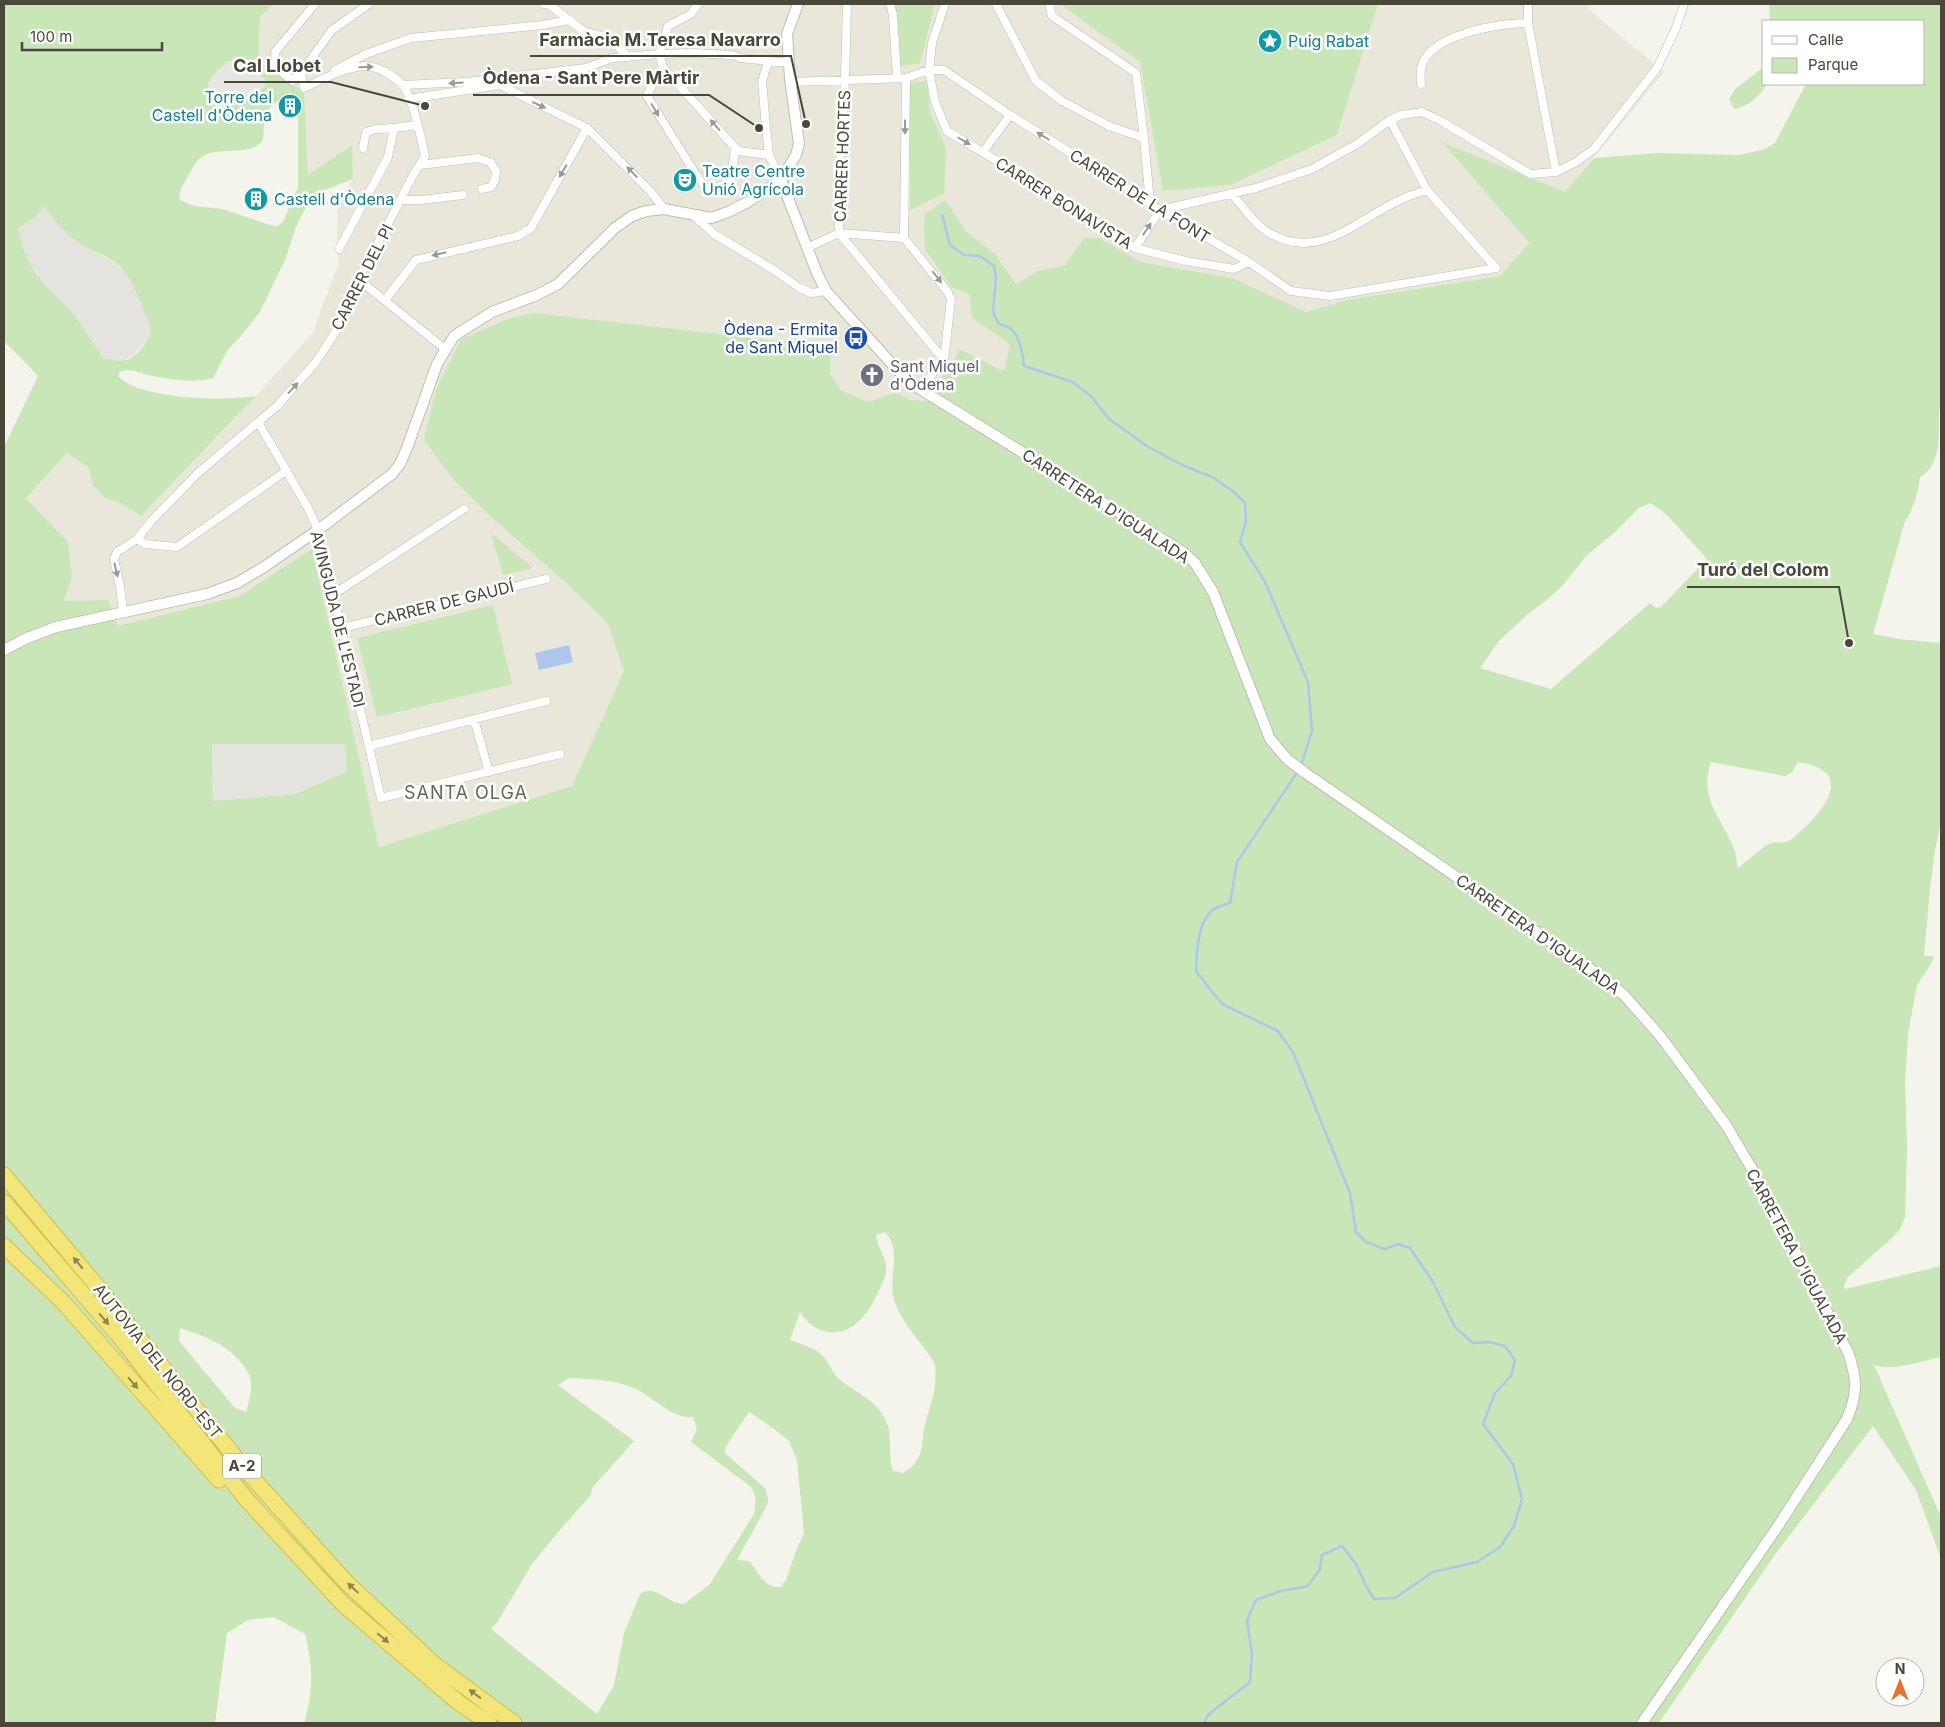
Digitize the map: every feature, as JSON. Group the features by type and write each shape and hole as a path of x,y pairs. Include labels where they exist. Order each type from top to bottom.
{"highway":[{"name":"AUTOVIA DEL NORD-EST","path":"4,1175 102,1292 249,1474 346,1582 434,1664 514,1723"},
{"name":"AUTOVIA DEL NORD-EST","path":"4,1202 118,1336 246,1499 343,1604 459,1703 489,1723"},
{"path":"4,1246 62,1302 290,1560 343,1604"}],"street":[{"path":"315,4 275,52 276,67 292,81 301,73 332,30 369,4"},
{"path":"544,4 550,5 583,31 610,38 628,57"},
{"path":"698,4 691,14 668,26 659,54 665,69 738,151 769,154"},
{"path":"4,650 27,638 56,627 207,594 237,583 264,567 384,482 400,464 428,385 445,349 454,336 492,312 537,295 558,284 615,228 632,216 646,210 664,208 711,218 728,212 755,198 781,180 796,155 799,144 787,34 798,4"},
{"name":"CARRER HORTES","path":"847,4 845,80 838,178 840,233 944,360"},
{"path":"890,4 893,15 897,77"},
{"name":"CARRER BONAVISTA","path":"945,4 932,43 929,70 935,102 948,131 1135,248 1186,262 1234,269 1249,262"},
{"path":"996,4 1036,81 1062,101 1109,126 1144,138"},
{"path":"1049,4 1052,16 1136,73 1150,203"},
{"path":"1528,4 1528,23 1556,172"},
{"path":"1135,248 1160,210 1202,202 1256,188 1312,169 1357,144 1390,120 1422,112 1441,121 1530,174 1556,172 1576,162 1594,149 1656,68 1676,28 1684,4"},
{"path":"314,83 366,54 411,38 543,25 570,20"},
{"path":"1421,84 1421,68 1428,55 1442,43 1460,35 1486,28 1509,23 1528,23"},
{"path":"301,73 304,88 330,75 367,66 381,68 403,86 467,82 586,68 612,58 659,54 732,55 741,58 789,62"},
{"path":"768,60 762,81 769,154 781,180"},
{"path":"665,69 653,83 647,96 705,187 710,191 731,181 735,148"},
{"path":"791,82 906,78 929,70"},
{"name":"CARRER DE LA FONT","path":"929,70 944,70 1010,116 1160,210 1249,262 1291,291 1330,296 1496,268 1427,190"},
{"path":"906,78 904,238 948,291 951,299 944,360 920,389"},
{"path":"408,99 500,85 587,128 651,192 664,208"},
{"name":"CARRER DEL PI","path":"123,612 114,558 117,552 137,539 153,519 198,473 277,406 316,362 347,314 358,279 425,156 417,125 403,86"},
{"path":"983,152 1010,116"},
{"path":"1231,194 1256,222 1272,234 1289,241 1310,244 1336,236 1402,199 1427,190 1390,120"},
{"path":"363,148 366,132 376,128 417,125"},
{"path":"339,249 388,157 394,128"},
{"path":"385,300 416,260 518,236 531,228 587,128"},
{"path":"420,165 478,158 490,162 496,171 494,180 491,187 482,189"},
{"name":"CARRETERA D'IGUALADA","path":"781,180 826,291 901,374 920,389 1183,552 1195,563 1213,592 1270,739 1278,750 1299,768 1605,979 1639,1011 1666,1044 1730,1132 1752,1169 1848,1352 1855,1372 1853,1404 1847,1419 1778,1526 1642,1723"},
{"path":"400,200 421,200 463,195"},
{"path":"691,213 714,234 774,270 798,287 811,293 826,291"},
{"path":"807,248 840,233 904,238"},
{"path":"358,279 445,349"},
{"name":"AVINGUDA DE L'ESTADI","path":"258,422 308,508 318,530 381,798 488,772"},
{"path":"137,539 145,544 176,547 286,471"},
{"path":"334,594 464,509"},
{"name":"CARRER DE GAUDÍ","path":"342,628 546,579"},
{"path":"369,746 546,701"},
{"path":"474,719 488,772 560,754"}],"shaded area":[{"path":"273,4 1060,4 1140,61 1164,191 1337,135 1378,4 1590,4 1588,9 1664,72 1565,192 1443,143 1529,243 1500,276 1347,300 1306,312 1232,278 1141,262 1099,238 1084,238 1065,265 1039,271 1016,284 995,254 966,231 945,200 951,287 969,294 972,318 1010,344 1004,371 961,350 956,353 953,363 940,378 937,387 927,401 910,400 897,392 868,402 841,390 830,373 831,347 424,440 453,479 489,515 566,583 608,624 624,671 572,786 379,847 312,550 239,596 118,627 63,601 72,577 68,542 26,498 67,453 89,468 93,486 104,497 122,504 141,516 236,418 312,334 339,262 337,210 353,179 352,146 308,176 304,92 258,61 260,17"},
{"path":"235,57 246,61 260,74 265,80 265,85 230,107 220,109 212,103 209,96 208,83 219,70"},
{"path":"44,206 67,233 119,266 130,277 151,328 149,337 133,356 119,362 103,358 74,314 53,293 31,266 24,251 18,228 36,217"},
{"path":"212,744 346,744 347,771 295,794 213,801"}],"green space":[{"path":"4,4 273,4 260,17 258,61 304,92 308,175 352,145 353,179 317,193 307,205 296,227 285,260 260,312 227,351 213,378 183,380 132,371 119,372 119,377 131,385 165,394 205,398 256,396 141,516 122,504 104,497 93,486 89,468 67,453 26,498 68,542 72,577 64,601 108,600 118,626 239,596 312,549 379,847 572,786 624,671 608,624 566,583 489,515 453,479 424,440 436,390 461,339 508,319 534,313 831,347 830,373 841,390 868,402 897,392 910,400 927,401 937,387 940,378 953,363 958,350 1004,371 1010,344 972,318 969,294 951,287 925,249 924,215 945,200 966,231 995,254 1016,284 1038,271 1065,265 1084,238 1099,238 1141,262 1232,278 1306,312 1347,300 1500,276 1529,243 1442,142 1565,192 1594,158 1657,153 1740,155 1765,149 1775,143 1805,85 1925,85 1925,20 1770,20 1769,4 1941,4 1941,408 1939,409 1938,447 1932,465 1920,477 1915,500 1905,521 1873,634 1899,639 1941,643 1941,821 1930,889 1924,956 1934,956 1917,985 1908,1034 1905,1081 1907,1150 1905,1217 1900,1229 1848,1277 1844,1286 1845,1289 1941,1266 1941,1357 1898,1367 1874,1365 1941,1517 1941,1559 1916,1490 1873,1426 1774,1556 1659,1723 304,1723 311,1688 310,1657 305,1634 274,1617 248,1620 227,1633 215,1723 4,1723 4,447 38,376 4,341","holes":["229,61 248,63 265,80 264,87 232,106 211,101 208,89 212,78","288,98 296,100 298,104 298,187 283,222 277,226 270,225 222,209 194,206 180,200 182,186 200,158 215,152 250,149 257,146 263,140 267,113 280,100","44,206 75,240 108,258 126,273 134,286 150,328 148,338 134,356 122,361 103,358 74,314 34,271 24,251 18,228 36,217","1651,503 1667,515 1707,559 1661,607 1656,608 1650,603 1551,689 1480,668 1499,641 1564,584 1586,556 1614,533 1639,508","212,744 345,744 347,771 295,794 213,801","1711,762 1785,776 1792,772 1798,762 1817,767 1827,774 1831,784 1829,795 1823,806 1804,828 1788,841 1768,844 1738,868 1735,851 1709,797 1707,787","885,1232 893,1246 892,1287 895,1304 905,1322 935,1364 934,1391 920,1453 914,1464 903,1473 893,1471 888,1426 880,1410 839,1379 821,1354 790,1340 800,1312 815,1327 823,1331 832,1332 850,1328 866,1313 878,1293 886,1272 885,1262 876,1235","180,1328 206,1337 221,1345 236,1357 247,1370 250,1377 251,1386 246,1412 235,1408 179,1341","569,1378 616,1382 639,1390 677,1415 693,1417 697,1429 691,1442 750,1486 755,1496 754,1514 710,1584 684,1604 672,1601 656,1592 646,1591 640,1594 624,1633 614,1685 597,1714 491,1629 498,1621 532,1564 591,1495 592,1488 634,1441 558,1385","749,1412 789,1441 797,1460 804,1533 786,1580 781,1587 770,1585 762,1579 749,1561 737,1560 768,1503 768,1498 765,1488 725,1453 726,1446"]},
{"path":"895,4 935,4 920,63 898,67"},
{"path":"1060,4 1378,4 1337,135 1230,185 1163,191 1140,62"},
{"path":"1762,69 1762,85 1766,85 1764,89 1749,103 1734,109 1729,99 1735,89"},
{"path":"927,81 930,112 946,148 944,193 910,210 910,83"},
{"path":"491,533 533,568 503,575"},
{"path":"493,605 512,684 377,717 357,638"}],"water":[{"path":"569,645 573,662 539,670 535,653"}],"waterway":[{"path":"942,215 950,245 964,255 980,256 994,266 996,278 993,312 999,324 1009,327 1019,341 1024,366 1073,382 1092,397 1109,419 1147,446 1182,465 1212,477 1234,492 1245,503 1246,521 1240,542 1265,582 1308,682 1312,731 1301,766"},
{"path":"1204,1723 1208,1715 1250,1682 1252,1654 1247,1620 1256,1600 1281,1591 1308,1586 1320,1569 1322,1555 1342,1546 1356,1564 1374,1599 1395,1598 1433,1572 1477,1562 1500,1547 1514,1526 1522,1499 1513,1464 1483,1424 1495,1393 1511,1376 1515,1360 1505,1346 1489,1342 1473,1343 1455,1327 1433,1282 1410,1248 1398,1244 1385,1249 1366,1242 1356,1232 1350,1193 1293,1052 1278,1031 1222,1004 1196,971 1199,939 1203,923 1212,910 1230,903 1237,862 1298,771"}],"place":[{"name":"Puig Rabat","path":"1270,41"},
{"name":"Torre del Castell d'Òdena","path":"290,106"},
{"name":"Cal Llobet","path":"425,106"},
{"name":"Farmàcia M.Teresa Navarro","path":"806,124"},
{"name":"Òdena - Sant Pere Màrtir","path":"759,128"},
{"name":"Teatre Centre Unió Agrícola","path":"685,180"},
{"name":"Castell d'Òdena","path":"256,199"},
{"name":"Òdena - Ermita de Sant Miquel","path":"856,338"},
{"name":"Sant Miquel d'Òdena","path":"872,375"},
{"name":"Turó del Colom","path":"1849,643"}],"district":[{"name":"SANTA OLGA","path":"466,793"}]}
